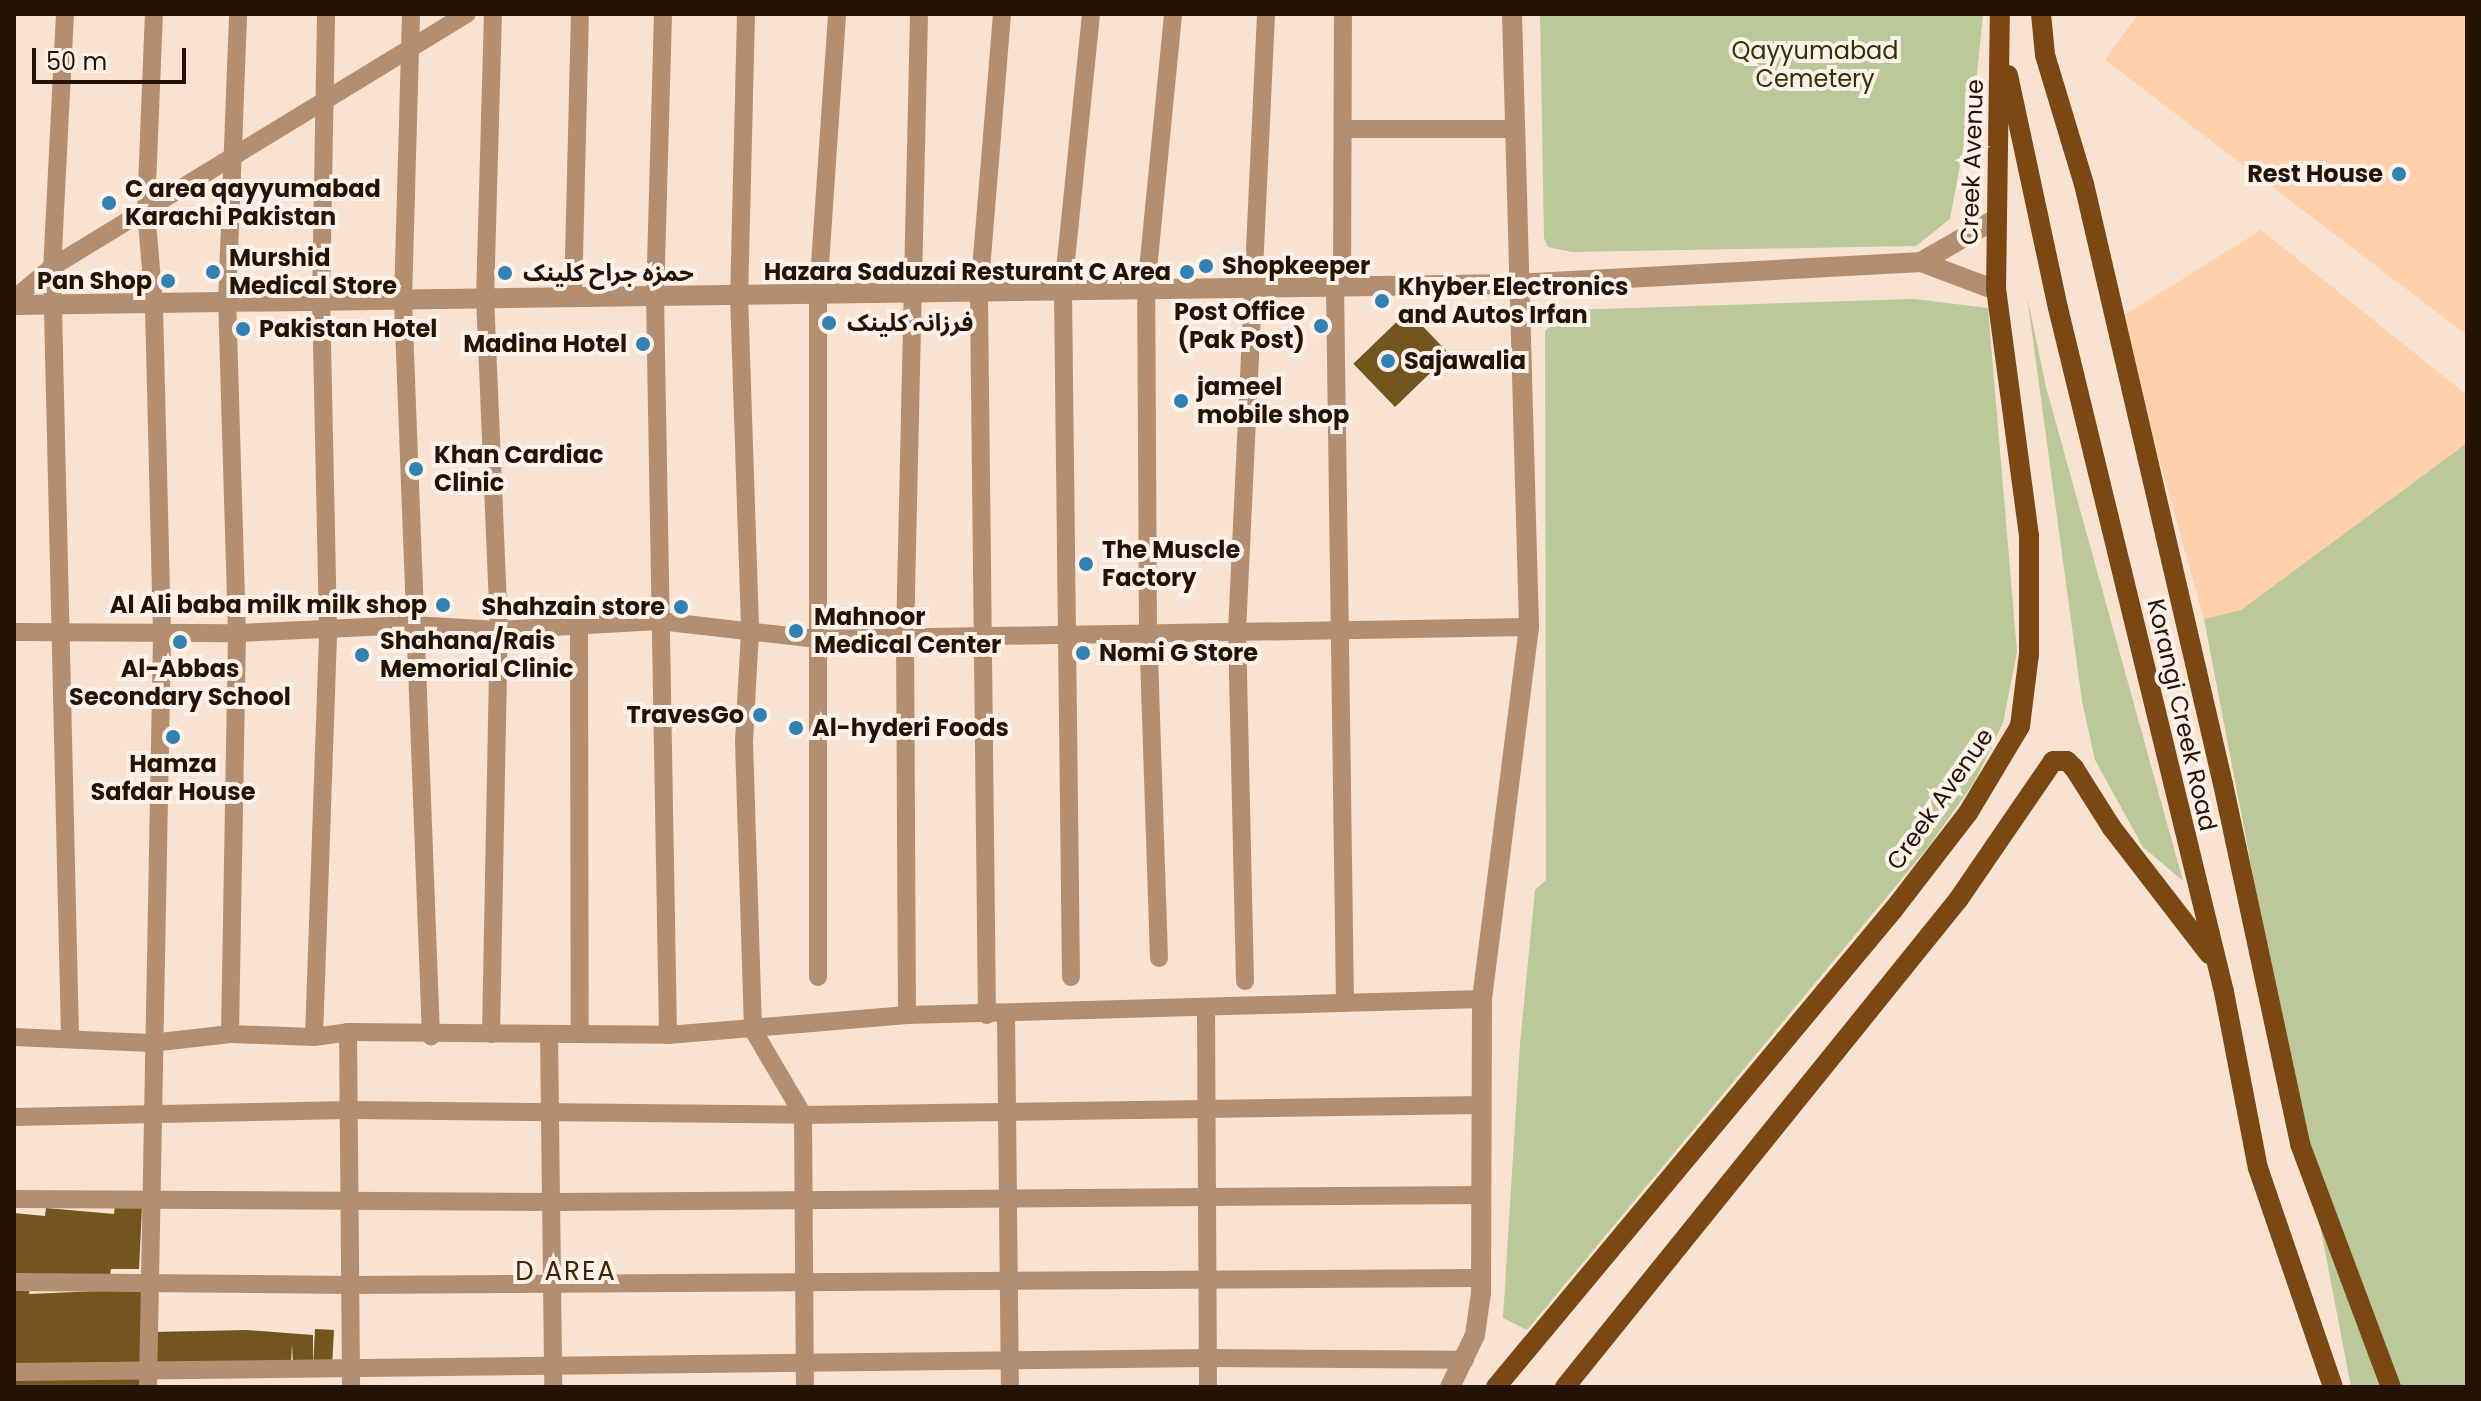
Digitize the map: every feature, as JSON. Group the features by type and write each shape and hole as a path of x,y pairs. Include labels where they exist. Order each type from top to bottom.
{"main road":[{"path":"2000,14 2002,48"},
{"name":"Korangi Creek Road","path":"2041,14 2045,55 2084,184 2300,1144 2391,1387"},
{"name":"Creek Avenue","path":"1496,1387 1686,1153 1838,979 1968,813 2014,738 2026,699 2029,536 1996,290 1994,220 2002,48"},
{"name":"Korangi Creek Road","path":"2002,48 2058,308 2214,960 2258,1168 2333,1387"},
{"path":"1565,1387 1958,900 2053,761 2067,761 2074,768 2112,828 2214,960"}],"street":[{"path":"65,14 52,305 57,633 70,1038"},
{"path":"148,1380 151,1043 162,634 154,304 146,211 154,14"},
{"path":"230,1034 237,633 227,303 235,157 238,14"},
{"path":"314,1037 328,628 321,302 321,106 326,14"},
{"path":"411,14 403,300 412,625 431,1036"},
{"path":"14,299 52,267 321,106 467,14"},
{"path":"491,1034 499,630 485,299 493,14"},
{"path":"573,298 580,14"},
{"path":"663,14 655,296 668,1035"},
{"path":"746,14 739,295 750,631 744,742 753,1030 803,1115 805,1387"},
{"path":"818,977 818,294 837,14"},
{"path":"907,1015 905,637 919,14"},
{"path":"987,1015 979,636 979,294 1002,14"},
{"path":"1071,977 1063,290 1091,14"},
{"path":"1159,958 1148,634 1146,290 1173,14"},
{"path":"1245,981 1237,632 1266,14"},
{"path":"1343,14 1338,287 1345,1003"},
{"path":"1450,1387 1475,1335 1479,1278 1482,999 1529,627 1516,284 1512,14"},
{"path":"1343,129 1513,129"},
{"path":"1921,262 1994,220"},
{"path":"14,305 979,294 1252,286 1516,284 1921,262 1996,290"},
{"path":"14,632 237,633 412,625 499,630 659,621 816,639 1529,627"},
{"path":"579,627 580,1033"},
{"path":"14,1037 151,1043 230,1034 314,1037 348,1032 431,1036 668,1035 907,1015 1006,1015 1482,999"},
{"path":"1206,1008 1209,1108 1208,1387"},
{"path":"1006,1015 1010,1387"},
{"path":"348,1032 351,1387"},
{"path":"549,1035 553,1114 553,1387"},
{"path":"14,1117 348,1110 803,1115 1481,1105"},
{"path":"14,1199 349,1198 553,1202 1008,1196 1209,1198 1480,1195"},
{"path":"14,1282 350,1285 1009,1277 1479,1278"},
{"path":"14,1372 148,1380 350,1364 553,1365 1208,1358 1465,1360"}],"shaded area":[{"path":"2138,14 2467,14 2467,335 2105,60"},
{"path":"2261,230 2467,395 2467,443 2241,610 2204,619 2120,318"}],"green space":[{"name":"Qayyumabad Cemetery","path":"1540,14 1983,14 1977,74 1950,219 1916,246 1572,252 1548,247 1544,238"},
{"path":"2027,296 2046,387 2183,881 2143,847 2095,760 2082,701"},
{"path":"1914,299 1988,308 2017,652 2003,723 1975,781 1929,846 1527,1330 1503,1318 1520,1044 1535,890 1546,880 1545,331 1569,310"},
{"path":"2467,443 2467,1387 2351,1387 2204,619 2241,610"}],"building":[{"path":"1408,311 1450,354 1395,407 1353,364"},
{"path":"115,1206 142,1207 139,1269 111,1269 110,1276 14,1276 14,1213 45,1216 46,1208 114,1214"},
{"path":"14,1288 30,1288 29,1294 143,1289 142,1365 14,1364"},
{"path":"315,1329 334,1330 332,1363 313,1362"},
{"path":"246,1330 313,1335 313,1364 293,1364 292,1344 291,1365 151,1362 151,1332"},
{"path":"142,1378 142,1387 14,1387 14,1381 40,1379"}],"place":[{"name":"Rest House","path":"2399,174"},
{"name":"C area qayyumabad Karachi Pakistan","path":"109,203"},
{"name":"Shopkeeper","path":"1206,266"},
{"name":"Murshid Medical Store","path":"213,272"},
{"name":"Hazara Saduzai Resturant C Area","path":"1187,272"},
{"name":"حمزہ جراح کلینک","path":"505,273"},
{"name":"Pan Shop","path":"168,281"},
{"name":"Khyber Electronics and Autos Irfan","path":"1382,301"},
{"name":"فرزانہ کلینک","path":"829,323"},
{"name":"Post Office (Pak Post)","path":"1321,326"},
{"name":"Pakistan Hotel","path":"243,329"},
{"name":"Madina Hotel","path":"643,344"},
{"name":"Sajawalia","path":"1388,361"},
{"name":"jameel mobile shop","path":"1181,401"},
{"name":"Khan Cardiac Clinic","path":"416,469"},
{"name":"The Muscle Factory","path":"1086,564"},
{"name":"Al Ali baba milk milk shop","path":"443,605"},
{"name":"Shahzain store","path":"681,607"},
{"name":"Mahnoor Medical Center","path":"796,631"},
{"name":"Al-Abbas Secondary School","path":"180,642"},
{"name":"Nomi G Store","path":"1083,653"},
{"name":"Shahana/Rais Memorial Clinic","path":"362,655"},
{"name":"TravesGo","path":"760,715"},
{"name":"Al-hyderi Foods","path":"796,728"},
{"name":"Hamza Safdar House","path":"173,737"}],"district":[{"name":"D AREA","path":"566,1272"}]}
